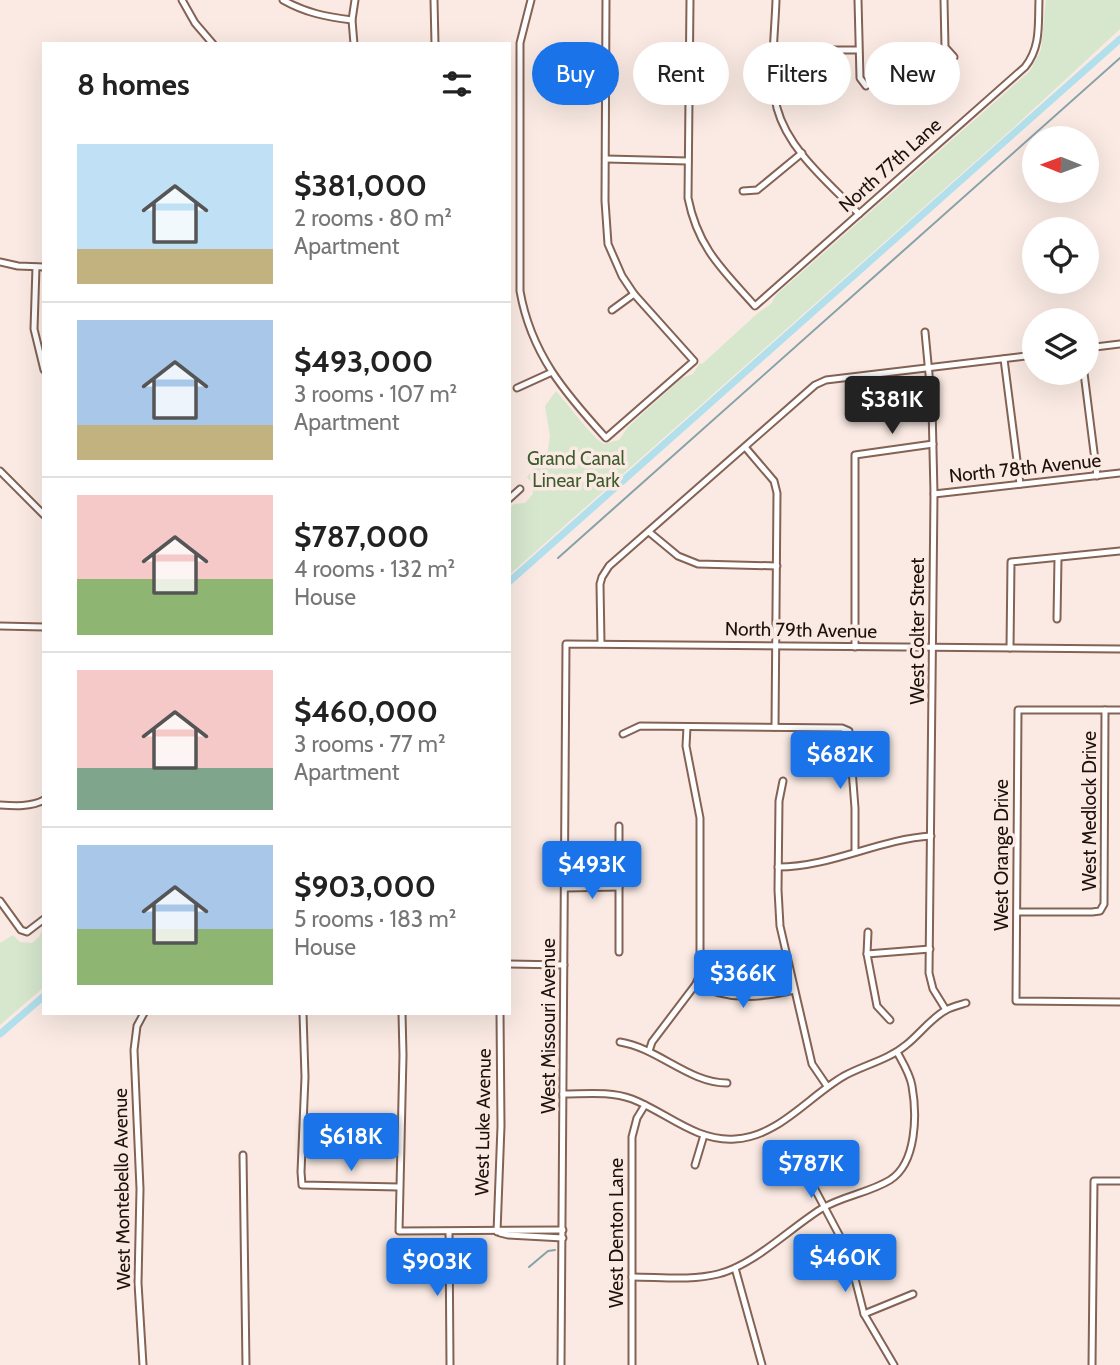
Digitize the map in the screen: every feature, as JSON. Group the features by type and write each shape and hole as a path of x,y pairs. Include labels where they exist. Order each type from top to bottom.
{"street":[{"path":"181,0 211,42"},
{"path":"283,0 300,10 317,15 352,20"},
{"path":"354,42 352,20 355,0"},
{"path":"434,0 435,42"},
{"path":"530,0 520,43 518,267 523,308 534,339 551,373 606,438 694,361 634,294 608,244 607,0"},
{"path":"606,159 688,161 690,0"},
{"path":"775,42 776,0"},
{"path":"858,0 857,50 860,78 865,85"},
{"path":"944,0 945,42"},
{"name":"North 77th Lane","path":"688,161 688,198 700,238 709,254 755,306 1025,67 1038,42 1039,0"},
{"path":"851,50 857,50"},
{"path":"778,105 786,129 802,153 859,214"},
{"path":"743,191 757,190 802,153"},
{"path":"511,184 519,184"},
{"path":"0,262 42,267"},
{"path":"36,267 34,329 42,362"},
{"path":"511,267 518,267"},
{"path":"612,310 634,294"},
{"name":"West Colter Street","path":"925,332 934,494 931,984 946,1010"},
{"path":"1099,347 1120,344"},
{"path":"601,643 602,577 609,566 819,382 1022,357"},
{"path":"1004,359 1020,484"},
{"path":"517,388 551,373"},
{"path":"1086,385 1097,476"},
{"name":"North 78th Avenue","path":"855,647 855,455 933,444"},
{"path":"745,447 776,487 775,727"},
{"path":"0,471 6,480 42,511"},
{"name":"North 78th Avenue","path":"934,494 1120,473"},
{"path":"0,485 6,480"},
{"path":"511,497 520,489"},
{"path":"649,532 678,556 698,564 777,566"},
{"path":"1010,648 1011,562 1120,551"},
{"path":"1057,619 1058,558"},
{"path":"0,626 42,627"},
{"name":"North 79th Avenue","path":"566,644 1120,649"},
{"name":"West Missouri Avenue","path":"561,1365 566,644"},
{"name":"West Orange Drive","path":"1105,710 1018,710 1016,1001 1120,1002"},
{"path":"1105,710 1120,710"},
{"name":"West Medlock Drive","path":"1017,912 1100,911 1104,904 1105,710"},
{"path":"623,734 640,726 842,728 849,731 855,808 855,852"},
{"path":"649,1051 660,1030 696,984 700,974 701,818 687,746 687,727"},
{"path":"783,782 779,801 780,926 812,1064 827,1086"},
{"path":"0,805 23,806 42,801"},
{"path":"619,826 619,952"},
{"path":"778,867 796,866 907,838 931,836"},
{"path":"565,888 619,887"},
{"path":"0,901 27,932 42,921"},
{"path":"869,932 867,954 877,1006 890,1020"},
{"path":"867,954 930,949"},
{"path":"511,964 564,965"},
{"path":"696,984 717,994 734,997 756,997 794,990"},
{"path":"563,1094 612,1094 645,1105 704,1135 734,1139 758,1134 794,1113 827,1086 897,1052 946,1010 966,1003"},
{"name":"West Montebello Avenue","path":"143,1015 137,1027 134,1050 141,1189 138,1283 143,1365"},
{"path":"303,1015 302,1185 399,1187"},
{"path":"402,1015 399,1231 497,1232 563,1238"},
{"name":"West Luke Avenue","path":"497,1232 500,1015"},
{"path":"620,1042 634,1044 712,1083 727,1083"},
{"path":"632,1277 708,1276 736,1268 824,1207 888,1181 901,1172 909,1158 913,1141 912,1086 897,1052"},
{"name":"West Denton Lane","path":"632,1365 632,1136 633,1127 645,1105"},
{"path":"695,1165 704,1135"},
{"path":"243,1155 246,1365"},
{"path":"810,1180 845,1246 864,1314 894,1365"},
{"path":"1092,1365 1094,1181 1120,1181"},
{"path":"497,1232 509,1229 563,1230"},
{"path":"449,1231 450,1365"},
{"path":"736,1268 762,1365"},
{"path":"864,1314 913,1294"}],"green space":[{"name":"Grand Canal Linear Park","path":"1046,0 1120,0 1120,29 1012,129 511,573 511,506 525,503 533,494 532,484 527,477 548,450 550,436 545,406 556,391 599,441 604,444 619,440 628,427 682,378 693,374 700,363 771,304 776,295 1030,71 1041,50"},
{"path":"42,930 42,989 0,1025 0,943 13,935 20,942 32,943"}],"waterway":[{"path":"511,580 1120,39"},
{"path":"558,558 1120,58"},
{"path":"0,1034 42,998"},
{"path":"529,1267 548,1251 555,1250"}]}
